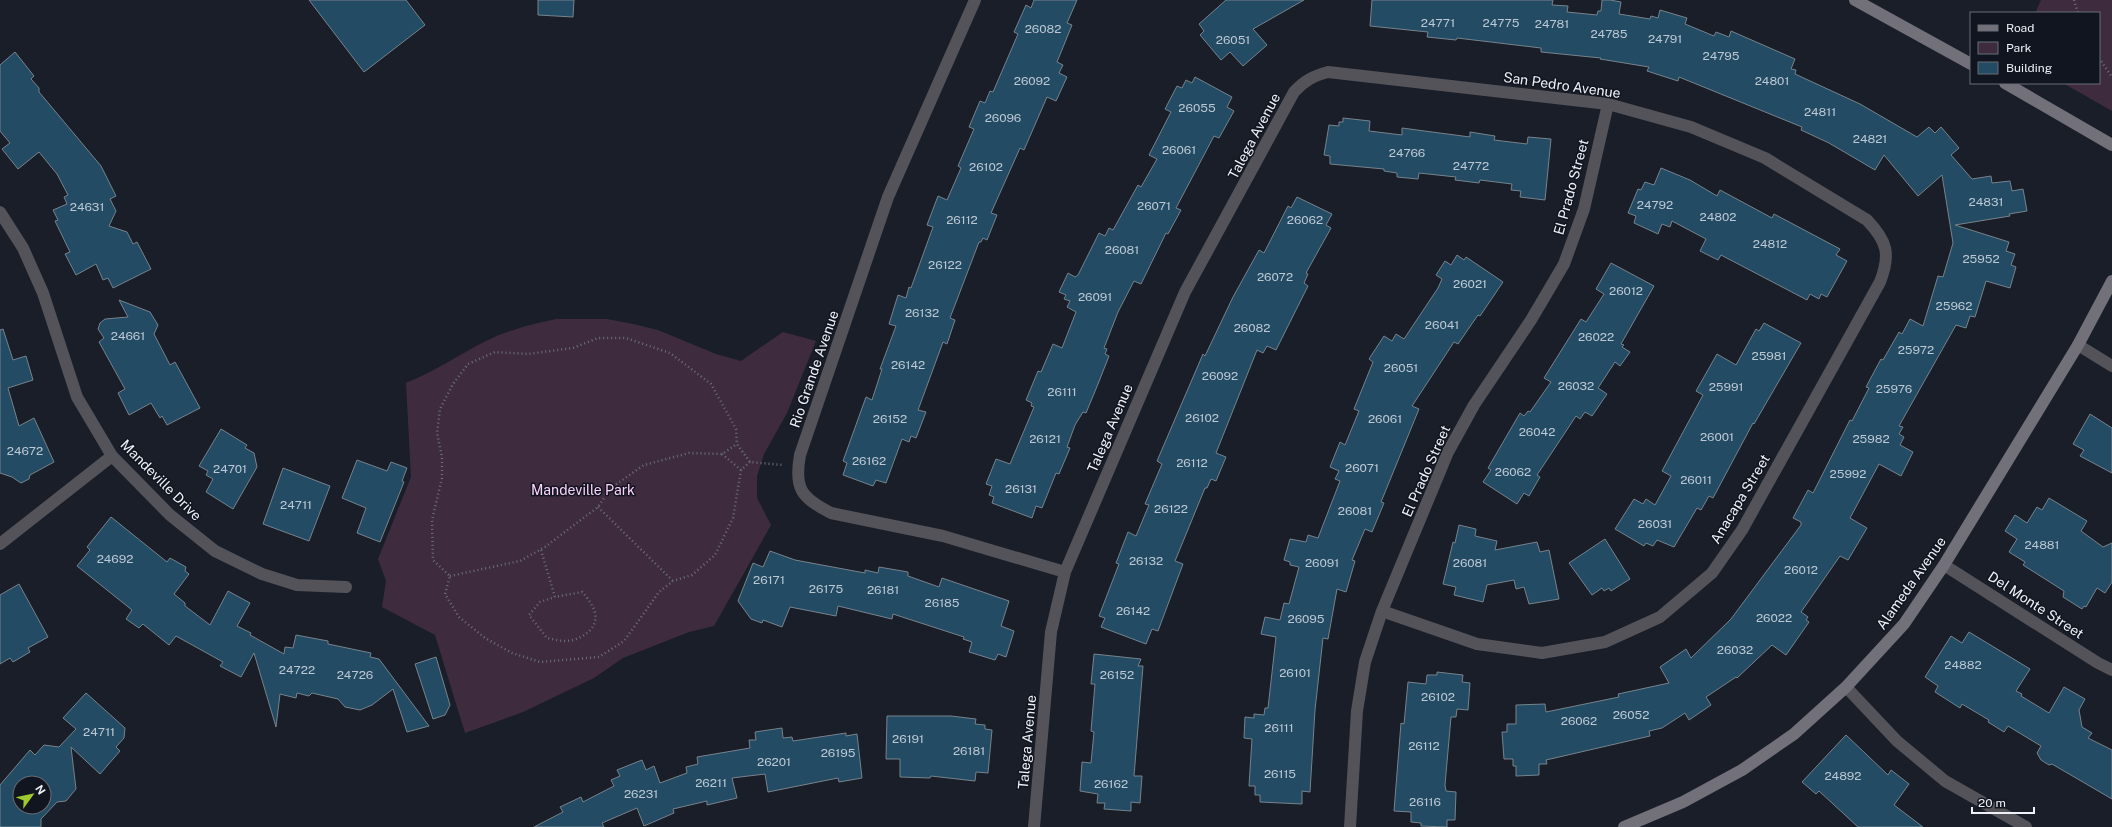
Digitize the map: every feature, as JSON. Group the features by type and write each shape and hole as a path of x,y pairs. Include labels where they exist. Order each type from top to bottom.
{"street":[{"name":"Rio Grande Avenue","path":"976,0 888,198 800,455 797,475 802,492 816,506 830,514 943,536 1064,572"},
{"path":"1855,0 1970,63"},
{"name":"San Pedro Avenue","path":"1314,75 1328,72 1608,104 1691,127 1766,158 1867,220 1878,232 1886,248"},
{"name":"Talega Avenue","path":"1034,827 1051,632 1064,572 1185,292 1294,92 1303,82 1314,75"},
{"path":"2008,84 2112,145"},
{"name":"El Prado Street","path":"1350,827 1357,711 1366,662 1382,611 1448,452 1474,405 1531,320 1564,264 1584,209 1608,104"},
{"name":"Mandeville Drive","path":"0,212 23,248 43,293 77,397 112,456 170,515 215,551 262,574 297,585 346,587"},
{"name":"Anacapa Street","path":"1382,611 1476,644 1542,653 1605,642 1660,617 1712,573 1742,530 1880,282 1886,266 1886,248"},
{"name":"Alameda Avenue","path":"1624,827 1684,802 1742,770 1794,734 1846,686 1904,624 1944,565 2078,345 2112,281"},
{"path":"2078,345 2112,366"},
{"path":"0,544 112,456"},
{"name":"Del Monte Street","path":"1944,565 2098,663 2112,670"},
{"path":"1846,686 1897,741 1945,781 2026,827"}],"path":[{"path":"2074,0 2078,12"},
{"path":"2100,59 2112,77"},
{"path":"450,576 434,560 432,520 442,478 438,427 440,409 453,384 468,364 495,352 528,354 573,348 598,338 626,338 670,353 711,384 736,429 737,444 750,462"},
{"path":"450,576 520,561 541,550 571,530 598,507 611,488 644,465 689,453 722,454 737,444"},
{"path":"722,454 741,470"},
{"path":"450,576 445,594 459,618 485,638 512,653 540,662 599,657 624,641 659,592 673,581 692,575 715,555 733,518 741,470 750,462 798,466"},
{"path":"598,507 673,581"},
{"path":"541,550 555,597"},
{"path":"582,592 588,599 595,613 594,624 586,635 567,641 547,638 535,625 529,615 540,602 555,597 582,592"}],"green space":[{"path":"2041,0 2112,0 2112,111 2065,84 2100,84 2100,12 2035,12"},
{"name":"Mandeville Park","path":"556,319 607,319 633,324 658,330 716,354 741,361 783,332 816,341 787,413 764,454 757,476 757,498 771,525 714,626 689,632 623,658 594,678 523,712 465,733 435,635 382,607 386,581 378,559 411,477 406,383 426,374 494,337 520,328"}],"building":[{"path":"309,0 406,0 425,25 364,72"},
{"path":"538,0 574,0 573,17 538,15"},
{"path":"1034,0 1077,0 1067,23 1072,25 1057,62 1063,65 1059,73 1067,77 1056,101 1047,97 1024,150 1020,148 991,213 997,215 987,240 983,238 981,242 979,242 950,318 955,320 947,344 943,342 918,410 926,412 916,438 911,436 909,442 902,439 886,483 876,480 873,486 843,475 847,463 843,461 866,397 872,400 882,369 880,369 896,326 889,324 898,295 906,298 909,287 911,288 933,227 927,225 938,196 947,200 961,168 958,166 974,129 969,127 980,101 985,103 990,91 993,92 1018,34 1014,32 1026,5 1031,8"},
{"path":"1226,0 1304,0 1253,29 1267,45 1243,66 1230,52 1221,60 1200,35 1204,31 1199,24"},
{"path":"1372,0 1553,0 1552,5 1568,6 1567,12 1597,15 1598,11 1601,11 1602,0 1610,0 1621,2 1619,14 1650,19 1651,16 1658,18 1660,10 1687,18 1685,24 1714,36 1716,32 1729,37 1731,31 1795,59 1791,69 1796,70 1795,74 1860,104 1917,137 1929,127 1935,133 1941,127 1959,148 1951,155 1972,179 1991,176 1992,183 2010,181 2012,191 2023,189 2027,211 2009,214 2010,216 1955,225 2009,242 2006,251 2015,254 2011,265 2016,267 2010,288 1986,281 1975,317 1970,316 1966,328 1956,325 1899,426 1903,427 1899,434 1904,437 1900,445 1913,452 1901,476 1879,464 1850,518 1867,528 1848,560 1840,556 1801,612 1808,617 1806,620 1809,622 1786,655 1772,645 1737,678 1736,677 1706,697 1711,705 1689,720 1685,713 1662,728 1649,731 1650,736 1546,760 1547,764 1539,764 1539,775 1516,776 1516,766 1513,766 1513,759 1504,759 1502,732 1507,732 1507,724 1516,724 1516,705 1545,704 1546,712 1619,697 1618,694 1669,683 1660,667 1686,649 1691,658 1731,619 1801,525 1801,522 1793,518 1808,490 1813,493 1850,420 1852,421 1869,388 1866,387 1881,359 1883,360 1899,332 1902,334 1910,319 1923,326 1938,276 1943,277 1953,243 1942,175 1918,196 1884,155 1875,170 1829,143 1801,130 1802,127 1679,77 1678,81 1647,71 1649,67 1600,59 1601,58 1541,52 1541,48 1457,38 1456,40 1427,37 1428,32 1370,26"},
{"path":"15,52 34,76 31,79 39,88 39,92 101,166 116,196 110,199 116,211 109,226 127,232 133,244 137,242 151,269 113,288 108,278 103,280 96,264 76,275 65,254 70,252 55,221 58,220 53,210 67,204 64,197 68,195 57,174 39,152 18,169 2,149 10,143 0,131 0,65"},
{"path":"1195,77 1232,97 1227,107 1234,111 1219,138 1214,136 1176,208 1181,210 1168,234 1166,233 1141,284 1134,281 1118,312 1104,348 1107,349 1105,354 1109,356 1086,413 1083,412 1075,425 1067,447 1070,448 1059,474 1056,473 1042,508 1036,506 1032,518 992,503 994,497 989,495 992,486 986,484 996,459 1010,464 1034,407 1031,406 1032,403 1026,400 1038,371 1041,372 1053,344 1062,348 1076,312 1067,307 1070,301 1064,299 1066,295 1059,292 1068,273 1075,277 1078,275 1099,233 1105,236 1109,228 1113,230 1138,185 1141,187 1157,159 1149,155 1171,112 1165,109 1177,86 1182,88 1186,80 1192,83"},
{"path":"1343,118 1370,121 1369,131 1402,135 1402,128 1470,137 1470,132 1495,136 1494,140 1527,144 1528,137 1551,139 1545,200 1520,197 1521,191 1511,190 1512,184 1480,180 1479,183 1455,180 1456,177 1419,173 1418,179 1397,177 1397,173 1384,171 1384,169 1330,164 1330,156 1324,155 1329,125 1339,126 1339,122 1343,122"},
{"path":"1661,168 1690,180 1717,196 1720,190 1772,218 1774,214 1840,249 1836,255 1847,261 1827,297 1821,294 1819,299 1810,294 1807,300 1721,255 1718,260 1700,251 1706,239 1672,221 1670,227 1662,224 1658,234 1634,223 1636,216 1628,213 1638,189 1641,190 1645,182 1654,185"},
{"path":"1297,197 1332,214 1326,225 1331,228 1306,273 1308,274 1304,283 1308,286 1276,350 1267,346 1263,353 1257,350 1216,453 1226,457 1216,481 1211,479 1207,488 1205,488 1175,561 1183,564 1158,631 1152,629 1146,644 1101,627 1105,618 1099,616 1119,564 1116,563 1128,532 1136,536 1149,505 1145,504 1162,464 1157,461 1203,354 1205,356 1233,297 1259,250 1264,253 1288,206 1291,208"},
{"path":"1457,255 1464,260 1466,257 1503,282 1480,316 1478,315 1458,344 1454,342 1412,406 1419,409 1381,502 1384,503 1372,532 1365,529 1352,560 1355,561 1346,592 1337,589 1328,639 1323,638 1315,710 1310,792 1302,791 1302,804 1260,802 1260,795 1255,795 1255,786 1249,786 1252,739 1244,738 1245,717 1254,718 1254,714 1264,715 1265,708 1268,708 1276,637 1261,634 1265,617 1280,620 1284,603 1289,604 1299,567 1290,565 1290,562 1284,560 1290,539 1306,542 1308,535 1318,538 1340,481 1335,479 1339,471 1330,467 1340,442 1345,445 1359,411 1354,409 1373,362 1369,359 1384,336 1392,341 1396,334 1404,339 1438,288 1442,279 1436,275 1445,261 1451,265"},
{"path":"1611,263 1654,286 1621,344 1624,345 1622,347 1630,352 1620,366 1615,362 1598,388 1607,394 1592,416 1585,412 1580,419 1576,416 1537,475 1540,477 1529,496 1524,493 1517,504 1483,482 1491,470 1488,468 1520,413 1524,416 1528,411 1530,412 1551,382 1544,378 1581,319 1586,322 1604,294 1596,289"},
{"path":"119,300 150,312 158,325 154,334 170,365 175,362 200,408 167,425 162,416 160,418 151,403 129,415 118,393 125,389 99,342 104,338 98,329 100,323 105,319 128,317"},
{"path":"1764,323 1801,343 1754,424 1753,423 1713,498 1709,496 1701,510 1697,508 1674,547 1657,540 1653,546 1646,543 1644,546 1615,529 1634,499 1643,504 1646,499 1655,505 1671,476 1662,471 1703,395 1696,391 1717,354 1736,365 1756,329 1759,331"},
{"path":"3,329 13,360 26,356 33,380 8,388 19,426 34,418 54,462 30,475 29,479 21,483 12,477 0,473 0,330"},
{"path":"2090,414 2112,428 2112,473 2080,456 2084,450 2073,444"},
{"path":"221,429 247,445 245,448 254,453 257,467 233,509 206,492 213,479 206,475 208,471 199,466"},
{"path":"357,460 387,471 391,462 407,468 402,481 404,482 380,542 357,533 366,508 342,498"},
{"path":"283,468 330,486 309,541 263,524"},
{"path":"2049,498 2087,521 2081,531 2103,547 2112,543 2112,582 2105,593 2097,588 2086,607 2084,606 2082,609 2063,597 2064,591 2023,565 2025,562 2009,552 2017,539 2005,531 2015,515 2027,523 2037,507 2042,510"},
{"path":"111,517 167,562 170,558 186,567 185,571 189,574 174,594 185,603 185,606 210,625 228,591 250,603 237,626 284,654 285,647 293,648 296,635 328,641 328,644 371,653 370,657 379,659 429,726 407,732 393,689 372,705 360,710 345,707 338,699 312,693 309,696 297,693 296,698 280,694 276,727 254,653 241,677 220,666 223,662 176,636 169,645 143,624 139,628 126,619 132,610 77,566 90,550 87,547"},
{"path":"1459,525 1476,529 1475,536 1497,541 1495,550 1537,542 1540,552 1549,550 1559,599 1529,604 1524,587 1516,589 1514,580 1487,585 1483,602 1454,595 1456,587 1443,584 1453,542 1455,543"},
{"path":"1605,539 1630,579 1611,591 1609,588 1604,591 1602,588 1592,595 1569,563"},
{"path":"770,551 795,560 865,573 865,570 878,573 879,567 908,572 908,576 939,587 942,578 1009,601 1001,626 1014,631 1006,657 998,654 995,660 969,652 972,642 963,639 964,637 893,614 892,619 838,606 836,616 790,607 782,627 763,620 762,623 751,619 738,601 753,563 763,567"},
{"path":"19,584 48,637 28,648 30,652 13,662 10,658 0,664 0,595"},
{"path":"1969,632 2030,669 2016,691 2022,694 2021,696 2049,713 2064,687 2085,699 2079,710 2082,727 2092,733 2088,738 2112,750 2112,799 2052,764 2049,765 2041,760 2037,753 2041,746 2008,726 2004,732 1988,722 1989,720 1962,704 1960,708 1935,692 1938,686 1925,677 1951,636 1962,643"},
{"path":"1094,654 1141,659 1138,666 1143,666 1134,776 1142,776 1140,803 1131,802 1131,811 1104,809 1105,803 1097,803 1098,794 1080,791 1082,762 1091,763 1094,732 1091,731 1095,684 1091,684"},
{"path":"436,657 450,705 445,715 433,719 415,664"},
{"path":"1437,672 1463,675 1462,682 1470,683 1468,710 1457,709 1456,717 1451,717 1445,785 1446,791 1456,792 1455,820 1447,820 1447,827 1421,826 1421,823 1411,822 1411,812 1394,811 1401,723 1404,724 1408,682 1426,684 1427,675 1437,675"},
{"path":"86,693 125,728 124,738 116,747 120,751 100,774 71,747 76,789 66,801 57,802 52,807 52,775 12,775 12,815 45,815 41,819 41,827 0,827 0,785 30,750 35,755 44,745 59,747 76,729 63,718"},
{"path":"887,716 951,716 976,719 975,724 985,725 985,729 992,730 988,773 976,772 975,781 931,776 930,778 900,777 900,759 886,759"},
{"path":"782,728 783,738 792,737 793,741 846,733 846,736 857,734 862,778 839,782 838,778 768,792 765,774 732,778 737,798 707,805 707,801 673,809 674,813 644,826 637,808 602,823 604,827 534,827 563,812 560,807 581,797 583,802 614,786 611,780 620,776 617,770 642,760 646,770 654,766 660,783 687,773 686,767 698,764 697,757 750,748 749,740 756,740 755,732"},
{"path":"1846,735 1888,775 1891,770 1909,784 1894,805 1923,827 1858,827 1819,791 1816,794 1802,782"}]}
